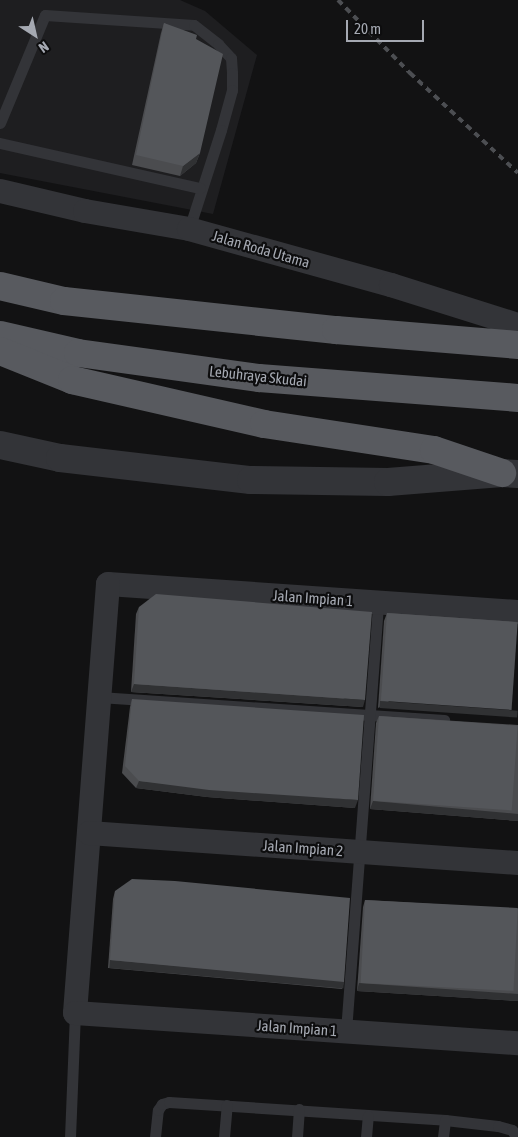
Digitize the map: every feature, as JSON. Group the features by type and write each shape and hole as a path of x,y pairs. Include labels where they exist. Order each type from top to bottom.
{"highway":[{"path":"0,286 64,301 336,330 518,345"},
{"name":"Lebuhraya Skudai","path":"0,336 78,353 259,378 518,398"},
{"path":"0,351 72,380 264,424 434,450 510,473"}],"street":[{"name":"Jalan Roda Utama","path":"0,190 85,211 189,229 391,285 518,325"},
{"path":"0,445 60,458 251,480 388,482 510,473"},
{"name":"Jalan Impian 1","path":"99,696 108,584 518,612"},
{"path":"75,1013 99,696"},
{"name":"Jalan Impian 2","path":"89,833 518,863"},
{"name":"Jalan Impian 1","path":"75,1013 518,1043"}],"lane":[{"path":"0,122 45,15 194,25 218,44 231,58 232,90 200,188 189,229"},
{"path":"0,143 200,188"},
{"path":"346,1031 378,602"},
{"path":"99,696 459,721"},
{"path":"70,1137 75,1013"},
{"path":"155,1137 158,1110 162,1104 299,1109 368,1116 445,1120 498,1126 512,1130 516,1137"},
{"path":"224,1137 227,1105"},
{"path":"297,1137 299,1109"},
{"path":"366,1137 368,1116"},
{"path":"443,1137 445,1120"}],"shaded area":[{"path":"0,0 180,0 205,11 257,55 213,214 0,173"}],"building":[{"path":"164,23 197,35 196,39 223,54 200,153 183,166 136,155"},
{"path":"156,594 372,612 365,700 134,684 139,607"},
{"path":"387,613 518,622 512,710 381,701"},
{"path":"132,699 364,715 358,800 209,790 139,781 125,766"},
{"path":"379,716 518,726 512,810 373,801"},
{"path":"132,879 175,881 350,898 344,982 110,960 115,891"},
{"path":"365,900 518,908 513,991 361,983"}],"railway":[{"path":"338,0 410,73 518,173"}]}
